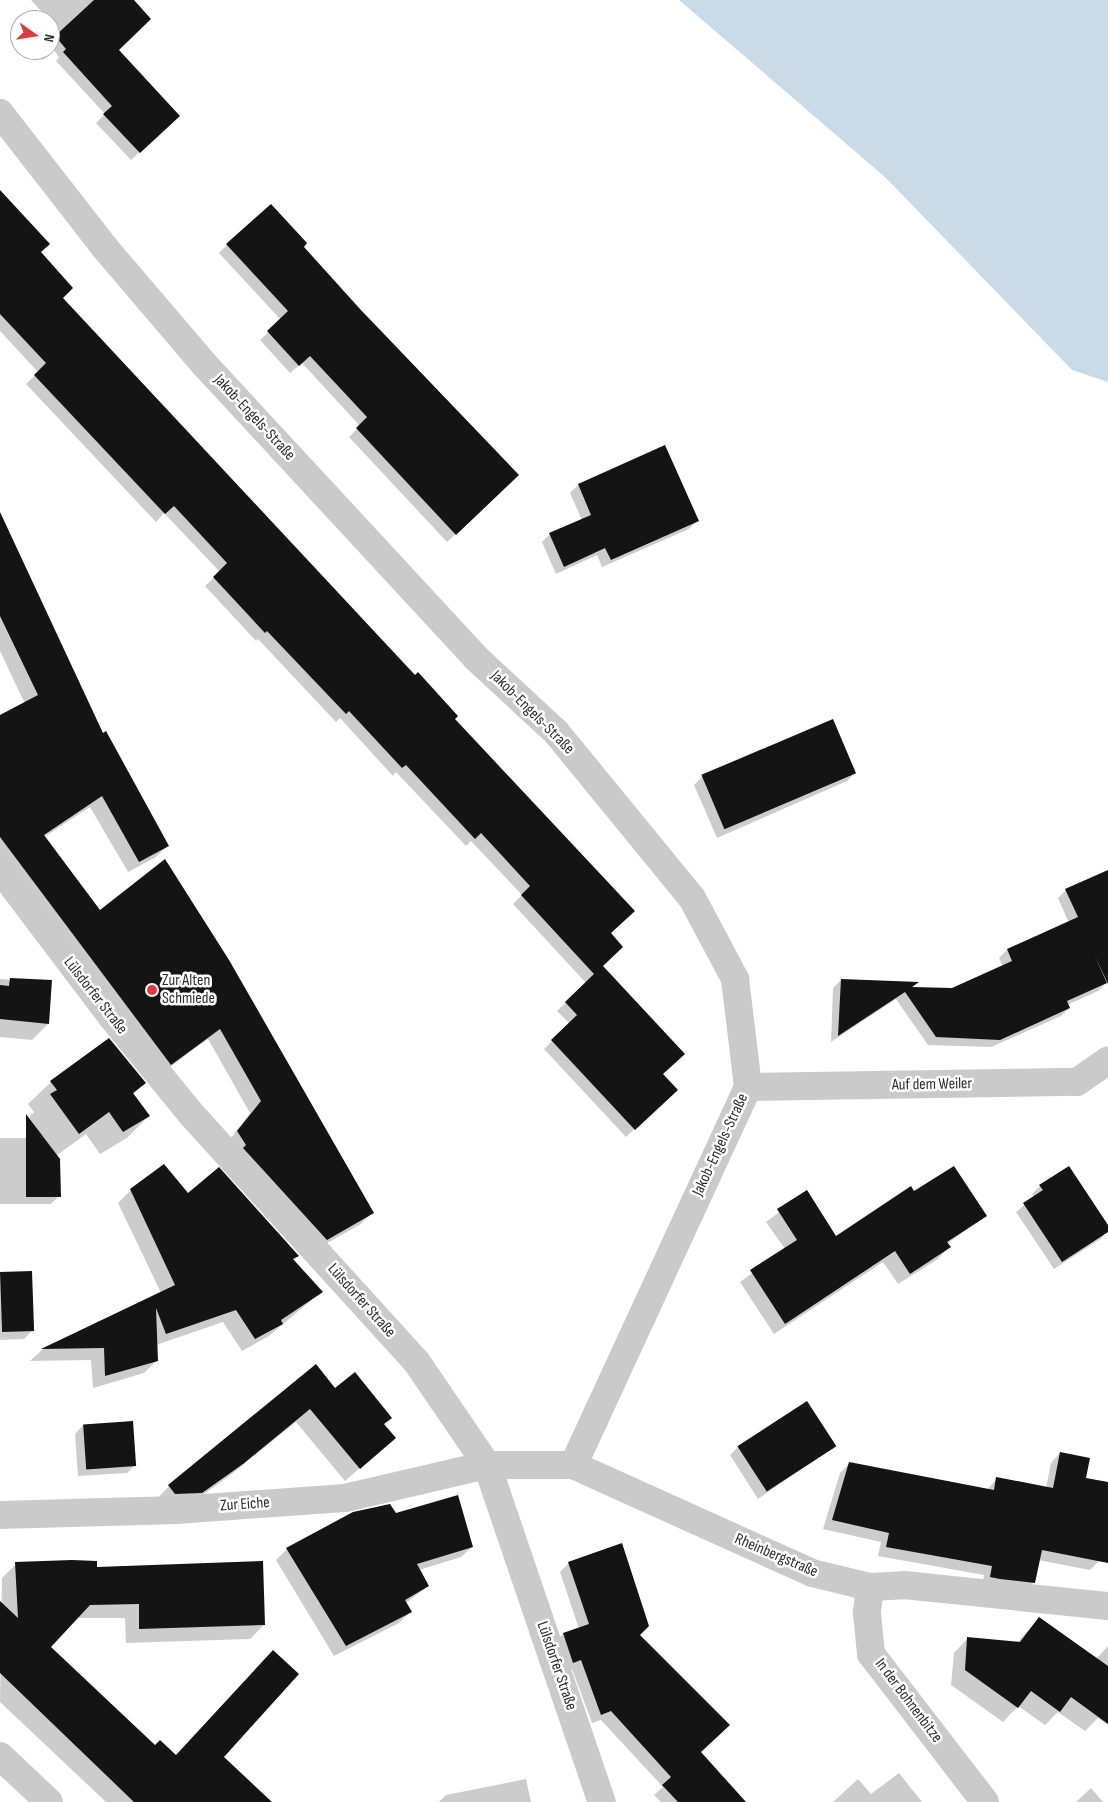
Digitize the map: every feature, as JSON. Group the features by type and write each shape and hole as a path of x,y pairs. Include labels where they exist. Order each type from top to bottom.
{"street":[{"name":"Jakob-Engels-Straße","path":"0,114 105,248 204,364 476,658 556,732 692,898 736,980 748,1087 573,1465"},
{"name":"Lülsdorfer Straße","path":"0,869 117,1024 192,1115 416,1361 487,1465 602,1802"},
{"name":"Auf dem Weiler","path":"748,1087 1077,1082 1108,1060"},
{"name":"Rheinbergstraße","path":"487,1465 573,1465 812,1573 870,1587 904,1585 1108,1606"},
{"name":"Zur Eiche","path":"0,1515 177,1510 345,1498 487,1465"},
{"name":"In der Bohnenbitze","path":"870,1587 867,1613 871,1654 985,1802"},
{"path":"0,1756 49,1802"}],"water":[{"path":"679,0 1108,0 1108,382 1072,370 886,178"}],"building":[{"path":"94,0 134,0 151,19 119,50 180,116 140,153 103,114 112,106 63,52 66,49 60,42 60,31"},
{"path":"0,190 50,244 41,252 73,288 63,298 415,675 418,672 458,716 455,719 635,911 611,933 623,947 603,966 685,1054 663,1074 678,1090 635,1130 551,1040 577,1015 565,1002 594,974 521,895 530,886 481,833 475,839 406,765 402,768 349,711 346,714 267,631 265,633 213,577 227,563 174,506 165,514 34,375 46,363 0,314"},
{"path":"271,204 307,243 304,247 360,309 519,475 456,535 356,428 367,417 310,356 299,366 267,331 288,311 226,244"},
{"path":"665,445 699,521 611,560 605,548 564,567 549,533 591,515 578,484"},
{"path":"0,512 103,733 106,731 169,846 139,862 102,796 44,835 100,910 165,859 229,960 374,1213 327,1240 243,1148 246,1145 237,1131 261,1101 220,1029 171,1065 0,837 0,715 38,695 0,616"},
{"path":"833,719 856,773 724,829 701,775"},
{"path":"1108,870 1108,984 1094,954 1107,983 1067,1001 1070,1008 1000,1040 936,1037 905,992 838,1036 841,979 919,982 912,987 952,988 1012,961 1007,949 1078,917 1065,889"},
{"path":"10,978 52,980 49,1024 0,1019 0,985 9,986"},
{"path":"109,1038 146,1083 133,1093 150,1116 123,1132 109,1112 79,1134 50,1094 57,1090 50,1081"},
{"path":"26,1114 60,1159 61,1197 26,1197"},
{"path":"164,1164 188,1193 219,1167 299,1256 293,1259 323,1292 281,1320 283,1324 255,1339 236,1310 166,1334 156,1308 158,1361 105,1376 104,1348 41,1349 175,1285 130,1189"},
{"path":"954,1166 987,1216 947,1242 951,1247 910,1274 895,1251 785,1324 750,1270 797,1240 777,1209 807,1190 836,1236 911,1186 914,1191"},
{"path":"1069,1166 1108,1225 1108,1232 1062,1262 1023,1203 1043,1190 1039,1185"},
{"path":"32,1271 34,1331 2,1332 0,1272"},
{"path":"316,1364 335,1388 355,1372 392,1418 384,1424 396,1438 360,1469 310,1409 243,1464 202,1493 175,1494 168,1485"},
{"path":"807,1401 836,1446 767,1491 737,1446"},
{"path":"133,1421 136,1466 86,1469 83,1424"},
{"path":"1060,1452 1090,1458 1086,1478 1108,1482 1108,1563 1042,1550 1035,1583 1000,1579 990,1577 992,1566 886,1547 889,1533 832,1520 849,1462 994,1490 996,1477 1053,1488"},
{"path":"458,1495 473,1547 417,1564 429,1586 405,1600 412,1612 346,1646 286,1548 353,1512 390,1504 396,1513"},
{"path":"622,1543 649,1626 640,1635 730,1725 701,1752 746,1802 678,1802 662,1785 671,1777 611,1711 601,1715 581,1660 573,1663 563,1633 589,1624 568,1562"},
{"path":"97,1561 97,1567 263,1561 265,1625 139,1629 139,1604 90,1605 51,1647 155,1745 160,1740 176,1755 273,1650 299,1674 224,1757 272,1802 134,1802 0,1673 0,1601 18,1618 15,1562"},
{"path":"1039,1617 1108,1666 1108,1724 1071,1697 1060,1712 1031,1691 1018,1708 965,1670 967,1637 1020,1642"}],"place":[{"name":"Zur Alten Schmiede","path":"152,990"}]}
